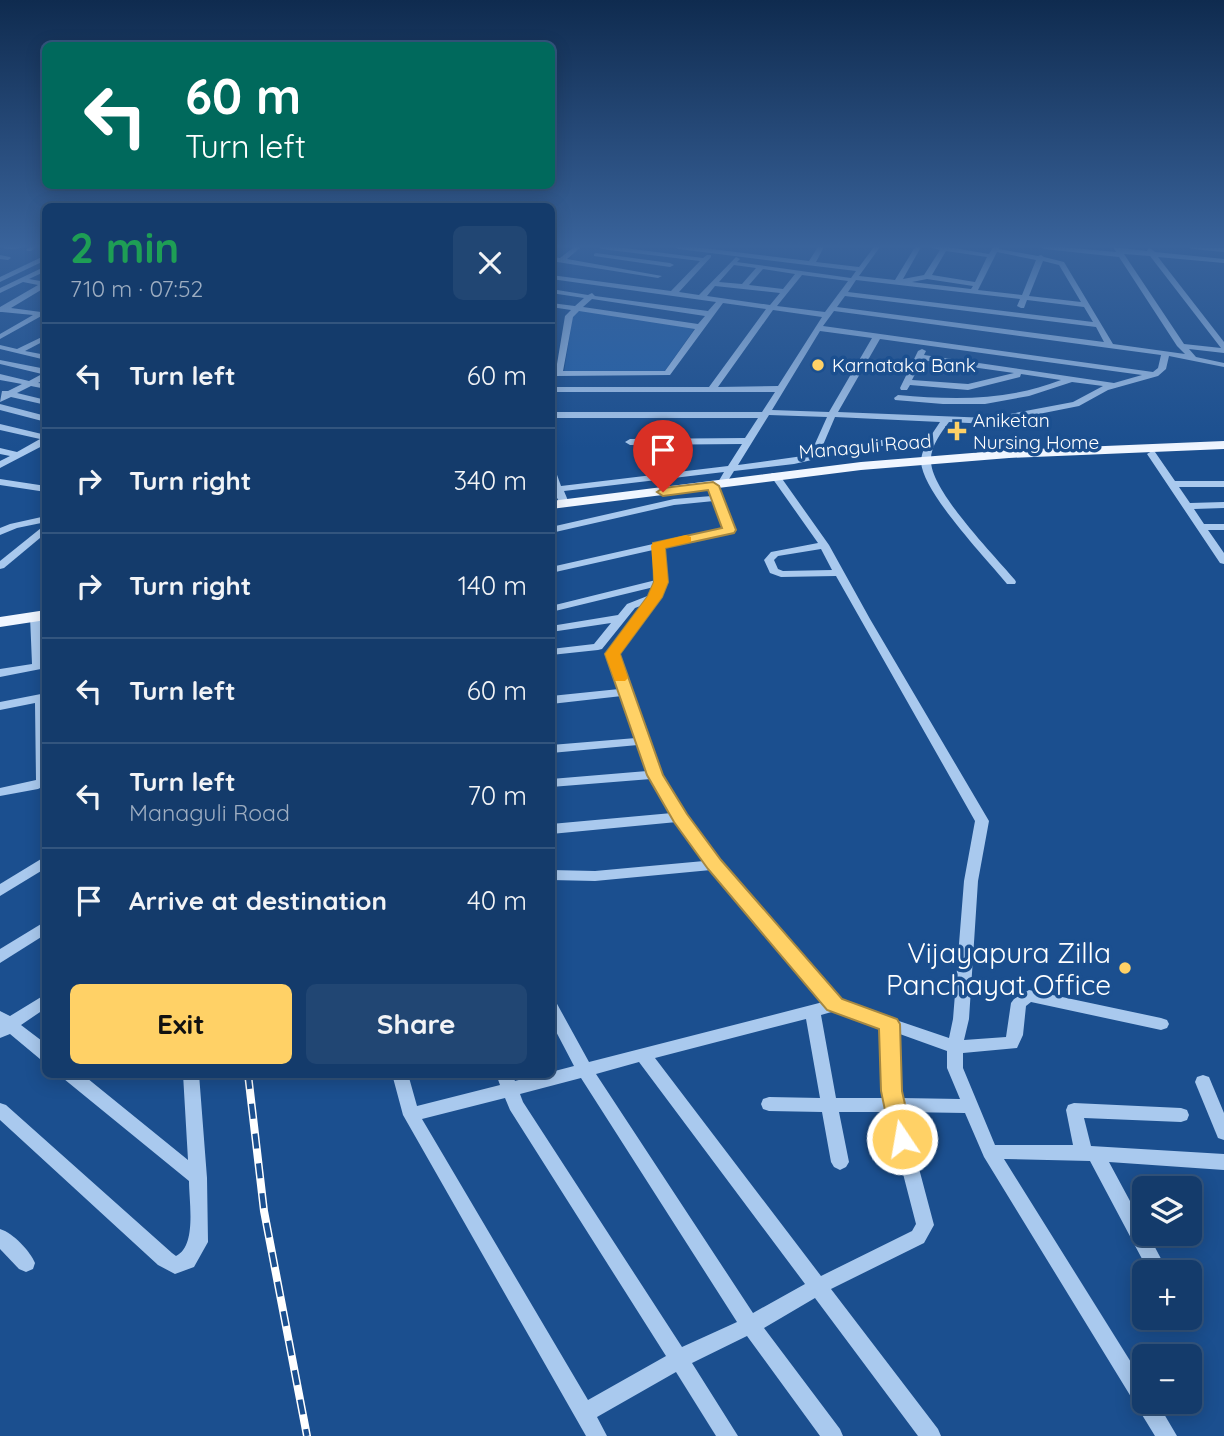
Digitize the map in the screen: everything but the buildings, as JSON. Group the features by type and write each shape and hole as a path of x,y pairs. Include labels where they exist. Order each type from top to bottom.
{"main road":[{"name":"Managuli Road","path":"558,504 717,490 771,478 926,464 1118,448 1224,445"},
{"name":"Managuli Road","path":"771,478 803,466 1224,452"},
{"path":"0,616 42,613"},
{"path":"0,622 42,613"}],"street":[{"path":"0,337 39,314"},
{"path":"555,402 558,373 571,314"},
{"path":"610,314 701,327"},
{"path":"669,390 667,373 710,314"},
{"path":"712,389 767,314"},
{"path":"555,529 717,490 828,314"},
{"path":"850,314 961,325 1166,353 1223,366"},
{"path":"961,325 964,314"},
{"path":"1003,314 1097,325"},
{"path":"1090,314 1111,347"},
{"path":"1160,314 1181,346 1193,358"},
{"path":"1198,314 1224,349"},
{"path":"818,328 1155,374"},
{"path":"557,489 730,470 803,466 814,456 833,413 878,335"},
{"path":"18,351 42,339"},
{"path":"891,415 927,342"},
{"path":"1181,346 1224,349"},
{"path":"0,347 42,357"},
{"path":"555,415 833,413 989,421 1076,404 1113,385 1155,374 1162,369 1166,353"},
{"path":"907,382 968,387 1023,373 1032,356"},
{"path":"919,357 1113,385"},
{"path":"0,362 42,372"},
{"path":"558,373 667,373"},
{"path":"0,399 5,393 42,376"},
{"path":"0,377 42,386"},
{"path":"898,398 962,404 990,402 1071,379"},
{"path":"557,390 780,389"},
{"path":"5,393 42,402"},
{"path":"990,402 1013,418"},
{"path":"0,407 42,418"},
{"path":"946,420 931,443 926,464 943,496 1011,582"},
{"path":"0,427 42,438"},
{"path":"629,442 748,440"},
{"path":"0,465 42,441"},
{"path":"814,456 874,443 931,443"},
{"path":"0,451 18,455"},
{"path":"1152,454 1224,561"},
{"path":"771,478 824,545 982,821 971,881 955,1068 990,1152 1132,1380"},
{"path":"0,482 42,488"},
{"path":"555,483 558,504"},
{"path":"1172,484 1224,484"},
{"path":"555,568 730,530 717,490"},
{"path":"1187,506 1224,505"},
{"path":"0,532 42,520"},
{"path":"1201,527 1224,527"},
{"path":"0,566 42,530"},
{"path":"824,545 775,554 769,560 774,571 781,574 840,573"},
{"path":"555,660 613,654 654,597 661,582 658,546"},
{"path":"555,608 661,582"},
{"path":"555,652 598,647 631,606 654,597"},
{"path":"0,673 42,665 42,613"},
{"path":"555,628 622,618"},
{"path":"567,627 577,650"},
{"path":"613,654 655,775 681,817 715,865 835,1005 956,1047 1011,1043 1015,1035 1018,1003 1029,996 1161,1024"},
{"path":"555,699 624,692"},
{"path":"0,706 42,698"},
{"path":"555,749 643,741"},
{"path":"555,783 655,775"},
{"path":"0,792 38,785 42,782"},
{"path":"555,829 681,817"},
{"path":"0,891 42,864"},
{"path":"555,875 596,876 715,865"},
{"path":"0,957 42,929"},
{"path":"42,1002 3,1025 42,1051"},
{"path":"555,1075 585,1071 835,1005"},
{"path":"812,1010 840,1162"},
{"path":"555,1014 585,1071 750,1325 833,1436"},
{"path":"585,1413 677,1360 918,1237 923,1231 925,1218 894,1105 889,1024"},
{"path":"642,1054 931,1436"},
{"path":"76,1078 198,1178"},
{"path":"0,1110 122,1222 175,1265 187,1261 199,1242 191,1078"},
{"path":"401,1078 411,1115 597,1436"},
{"path":"411,1115 507,1082 535,1078"},
{"path":"507,1082 516,1105 728,1436"},
{"path":"1203,1082 1224,1133"},
{"path":"769,1104 969,1106"},
{"path":"1152,1260 1090,1154 1073,1114 1074,1110 1079,1108 1181,1115"},
{"path":"990,1152 1090,1154 1224,1162"},
{"path":"0,1237 26,1263"},
{"path":"1153,1414 1167,1436"}],"shaded area":[{"path":"603,314 695,328 664,372 564,372 573,315"}],"railway":[{"path":"248,1078 264,1211 307,1436"}],"slow traffic":[{"path":"620,678 613,654 654,597 661,582 658,546 686,539"}],"place":[{"name":"Karnataka Bank","path":"818,365"},
{"name":"Aniketan Nursing Home","path":"957,431"},
{"name":"Vijayapura Zilla Panchayat Office","path":"1125,968"}],"route":[{"path":"663,492 713,486 730,530 658,546 661,582 654,597 613,654 624,692 655,775 715,865 835,1005 889,1024 891,1091 902,1139"}]}
